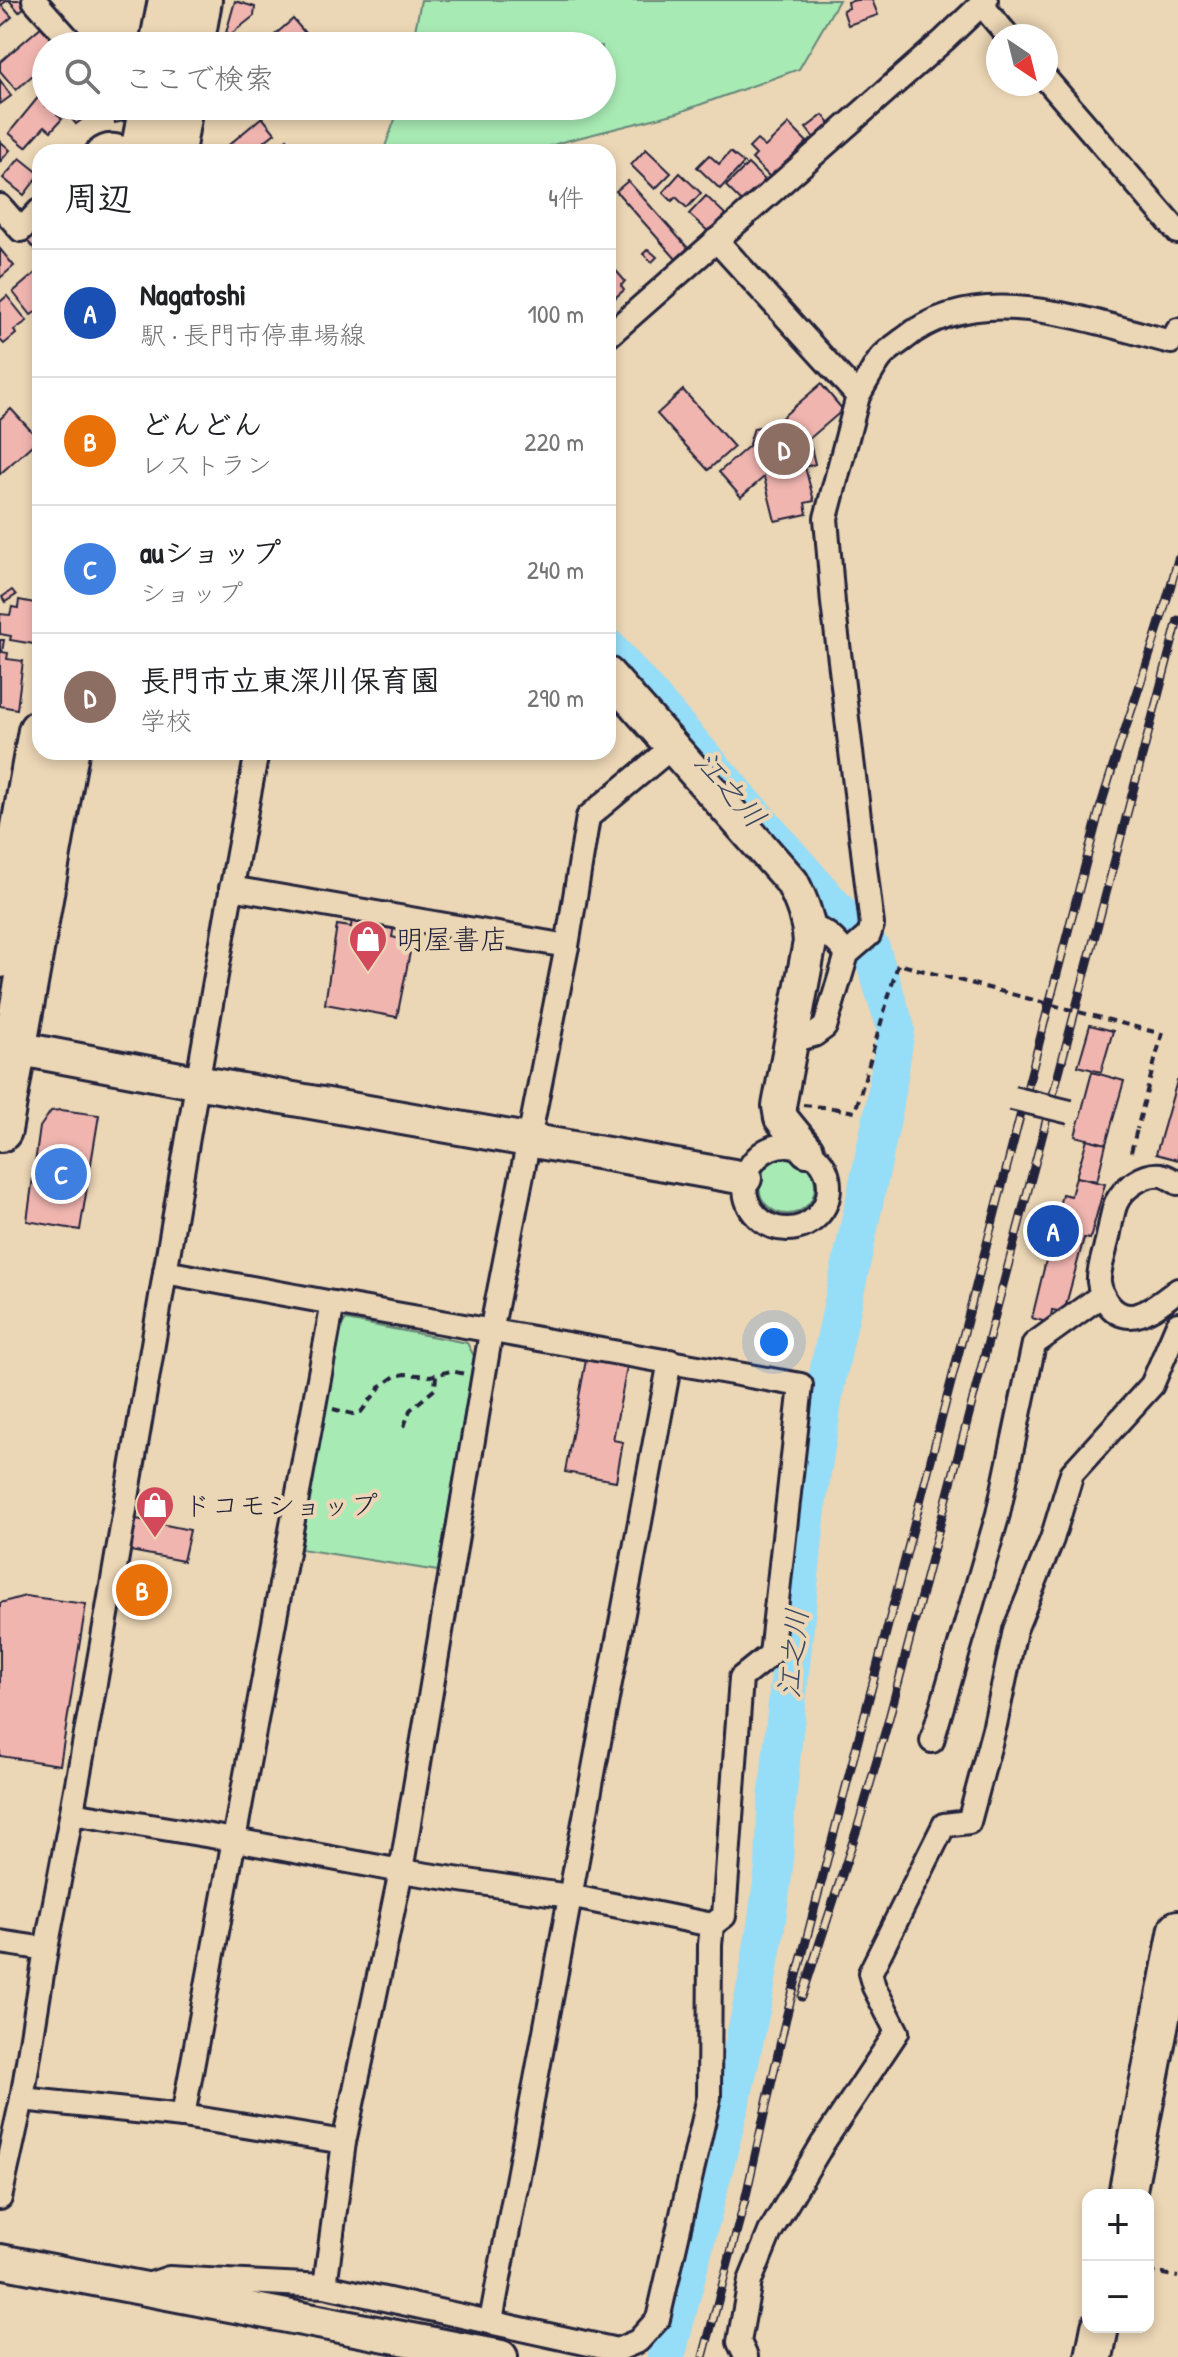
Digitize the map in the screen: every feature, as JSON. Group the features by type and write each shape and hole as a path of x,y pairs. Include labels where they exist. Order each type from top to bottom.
{"highway":[{"path":"164,32 170,0"},
{"path":"194,32 200,0"},
{"path":"0,956 35,760"},
{"path":"0,1130 7,1046 65,760"}],"main road":[{"path":"1128,2189 1178,1929"},
{"path":"1094,2357 1099,2333"}],"street":[{"path":"34,0 63,32"},
{"path":"616,329 944,40 983,1 999,24"},
{"path":"1058,93 1178,232"},
{"path":"120,144 151,129"},
{"path":"0,206 21,230 32,218"},
{"path":"716,240 858,396"},
{"path":"792,1041 814,1035 825,1027 847,954 869,935 872,925 833,603 826,518 858,396 881,358 912,333 934,320 972,310 1010,308 1051,311 1171,342 1178,330"},
{"path":"616,683 792,882 800,898 810,942 779,1106 781,1118 821,1162 829,1184 829,1196 825,1207 808,1224 784,1229 772,1227 762,1221 747,1202 744,1190 750,1166 768,1149 791,1145 807,1150"},
{"path":"325,2286 344,2142 401,1871 483,1377 567,946 588,817 673,746"},
{"path":"0,2198 22,2099 196,1082 255,760"},
{"path":"231,888 567,946"},
{"path":"809,928 829,934 847,954"},
{"path":"7,1046 745,1178"},
{"path":"1012,1098 1070,1112"},
{"path":"1178,1183 1162,1175 1142,1179 1126,1190 1116,1203 1098,1279 1107,1303 1127,1316 1146,1311 1178,1290"},
{"path":"72,1813 401,1871 569,1896 712,1925 724,1916 741,1678 771,1654 801,1385 165,1272"},
{"path":"932,1741 998,1514 1034,1344 1102,1295"},
{"path":"183,2116 333,1303"},
{"path":"746,2357 739,2342 750,2281 770,2232 823,2143 897,2032 870,1973 944,1825 969,1822 995,1725 1015,1630 1052,1539 1072,1473 1152,1385 1178,1324"},
{"path":"491,2321 670,1361"},
{"path":"138,2288 169,2278 325,2286 617,2350 638,2341 658,2319 709,2097 712,1925"},
{"path":"0,1942 46,1949"},
{"path":"22,2099 183,2116 344,2142"},
{"path":"0,2261 501,2357"}],"path":[{"path":"803,1105 855,1112 898,964 1162,1034 1131,1152"},
{"path":"314,1406 353,1414 361,1412 381,1386 395,1376 405,1374 436,1375 451,1371 483,1377"},
{"path":"404,1427 410,1410 435,1389 436,1375"},
{"path":"1154,2272 1178,2277"}],"green space":[{"path":"421,0 839,0 799,69 677,113 556,144 386,144 395,120 616,120 616,32 415,32"},
{"path":"787,1158 807,1166 815,1186 807,1206 787,1214 767,1206 759,1186 767,1166"},
{"path":"346,1320 467,1343 474,1356 438,1571 301,1549 338,1329"}],"building":[{"path":"0,0 8,0 1,5 12,17 0,27"},
{"path":"9,0 23,0 27,5 19,12"},
{"path":"872,0 878,15 848,25 843,10 849,8 848,2"},
{"path":"235,1 255,7 254,16 234,32 226,32"},
{"path":"293,19 304,32 278,32"},
{"path":"32,35 32,76 16,90 0,71 0,62"},
{"path":"0,80 11,96 0,104"},
{"path":"32,105 32,120 61,120 51,131 45,126 26,147 9,133"},
{"path":"823,115 831,125 814,138 806,128"},
{"path":"258,120 264,120 275,133 261,144 230,144"},
{"path":"789,124 807,142 772,179 752,159 756,155 749,148 757,140 765,147"},
{"path":"0,141 10,150 0,162"},
{"path":"646,149 671,173 655,189 631,165"},
{"path":"730,152 744,163 720,189 697,167 709,155 719,164"},
{"path":"20,158 32,168 32,184 24,195 3,178"},
{"path":"748,164 765,180 744,204 726,186"},
{"path":"680,173 701,193 687,208 676,197 672,201 663,192"},
{"path":"628,181 688,248 676,259 616,191"},
{"path":"706,196 726,215 710,233 689,214"},
{"path":"0,249 14,266 0,278"},
{"path":"648,249 657,257 652,262 643,254"},
{"path":"616,271 625,281 621,286 624,290 616,297"},
{"path":"32,276 32,314 31,315 13,292"},
{"path":"7,296 27,321 14,330 16,334 4,344 0,340 0,302"},
{"path":"821,384 843,410 809,439 815,464 805,467 814,501 805,503 807,514 775,521 764,477 741,497 719,472 750,445 754,428 772,426"},
{"path":"683,390 734,447 708,470 657,414"},
{"path":"11,409 32,432 32,445 0,474 0,419"},
{"path":"12,590 16,595 5,602 2,597"},
{"path":"19,600 32,602 32,644 10,640 11,636 0,634 0,614 10,615 12,607 18,608"},
{"path":"0,640 4,640 2,652 8,653 7,659 23,661 17,709 0,706"},
{"name":"明屋書店","path":"352,917 394,926 392,937 412,942 397,1017 325,1004 337,925 351,927"},
{"path":"1090,1025 1113,1031 1101,1072 1078,1066"},
{"path":"1092,1072 1124,1081 1106,1144 1075,1136"},
{"path":"1178,1081 1178,1160 1156,1154"},
{"path":"51,1111 99,1115 80,1230 27,1221 40,1127"},
{"path":"1087,1139 1106,1144 1097,1181 1076,1177"},
{"path":"1076,1177 1105,1184 1090,1239 1084,1238 1064,1312 1052,1310 1050,1323 1032,1318 1062,1194 1071,1196"},
{"path":"586,1360 627,1367 613,1440 623,1442 616,1481 565,1472"},
{"name":"ドコモショップ","path":"127,1517 190,1530 183,1561 120,1549"},
{"path":"129,1568 161,1574 154,1613 122,1607"},
{"path":"25,1596 86,1604 60,1765 0,1756 0,1603"}],"waterway":[{"name":"江之川","path":"616,657 854,930"},
{"name":"江之川","path":"666,2357 734,2090 766,1926 808,1498 826,1383 884,1109 896,1029 871,949"}],"railway":[{"path":"703,2357 746,2196 786,2018 1099,812 1178,559"},
{"path":"802,1997 858,1826 888,1722 1178,620"}],"place":[{"name":"長門市立東深川保育園","path":"784,449"},
{"name":"明屋書店","path":"368,973"},
{"name":"auショップ","path":"61,1174"},
{"name":"Nagatoshi","path":"1053,1231"},
{"name":"ドコモショップ","path":"155,1539"},
{"name":"どんどん","path":"142,1590"}]}
